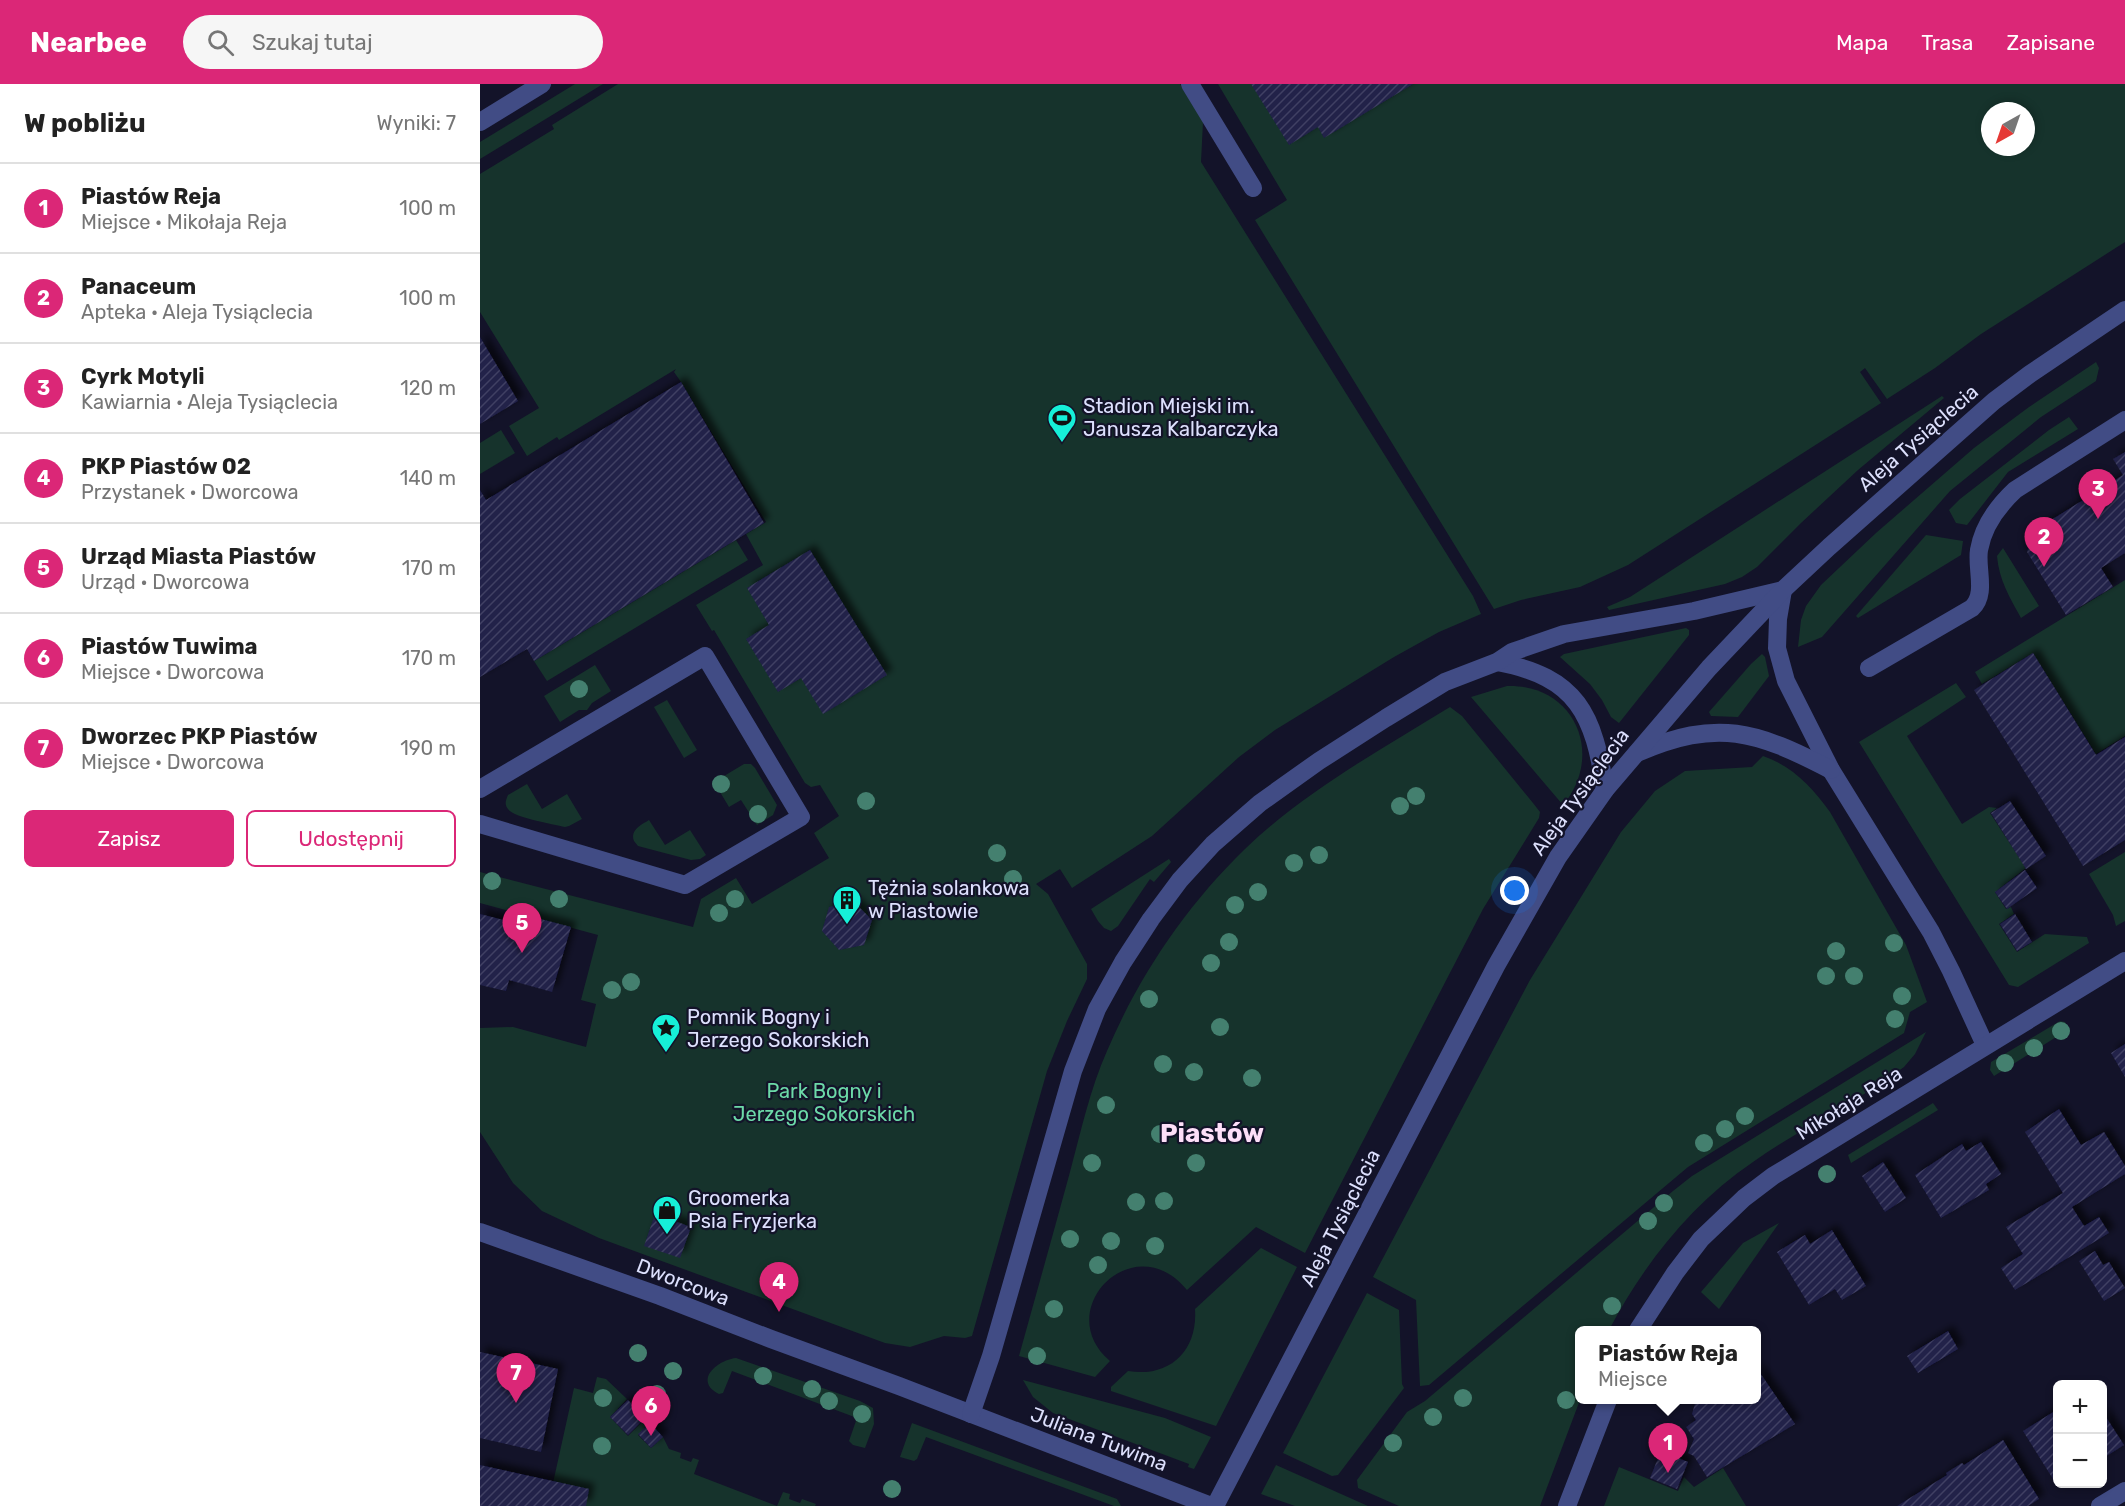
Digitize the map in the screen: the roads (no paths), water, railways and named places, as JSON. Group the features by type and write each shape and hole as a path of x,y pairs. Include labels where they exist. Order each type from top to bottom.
{"street":[{"path":"480,122 542,84"},
{"path":"1190,84 1252,188"},
{"name":"Aleja Tysiąclecia","path":"1213,1506 1496,966 1558,857 1605,790 1701,676 1783,590 1874,505 2030,374 2125,310"},
{"path":"1869,668 1972,608 1980,598 1977,564 1982,537 1995,512 2015,490 2125,420"},
{"path":"971,1414 991,1356 1073,1071 1097,1009 1123,962 1151,919 1180,880 1213,844 1260,803 1319,761 1445,682 1497,662 1530,644 1564,634 1694,611 1783,590 1778,638 1780,663 1786,681 1831,770 1931,932 1985,1045"},
{"path":"480,789 705,656 801,817 685,885 480,824"},
{"path":"1497,662 1521,666 1542,676 1565,690 1580,706 1592,728 1605,790"},
{"path":"1633,755 1662,742 1688,735 1733,733 1776,743 1831,770"},
{"name":"Mikołaja Reja","path":"1641,1326 1675,1273 1701,1239 1744,1198 1773,1176 2125,961"},
{"name":"Dworcowa","path":"480,1232 660,1296 971,1414"},
{"path":"1567,1506 1606,1404"},
{"name":"Juliana Tuwima","path":"971,1414 1213,1506"},
{"path":"2100,1506 2125,1491"}],"place":[{"name":"Stadion Miejski im. Janusza Kalbarczyka","path":"1062,444"},
{"name":"Cyrk Motyli","path":"2098,519"},
{"name":"Panaceum","path":"2044,567"},
{"name":"Tężnia solankowa w Piastowie","path":"847,926"},
{"name":"Urząd Miasta Piastów","path":"522,953"},
{"name":"Pomnik Bogny i Jerzego Sokorskich","path":"666,1054"},
{"name":"Groomerka Psia Fryzjerka","path":"667,1236"},
{"name":"PKP Piastów 02","path":"779,1312"},
{"name":"Dworzec PKP Piastów","path":"516,1403"},
{"name":"Piastów Tuwima","path":"651,1436"},
{"name":"Piastów Reja","path":"1668,1473"}],"district":[{"name":"Piastów","path":"1212,1133"}],"park label":[{"name":"Park Bogny i Jerzego Sokorskich","path":"824,1102"}]}
